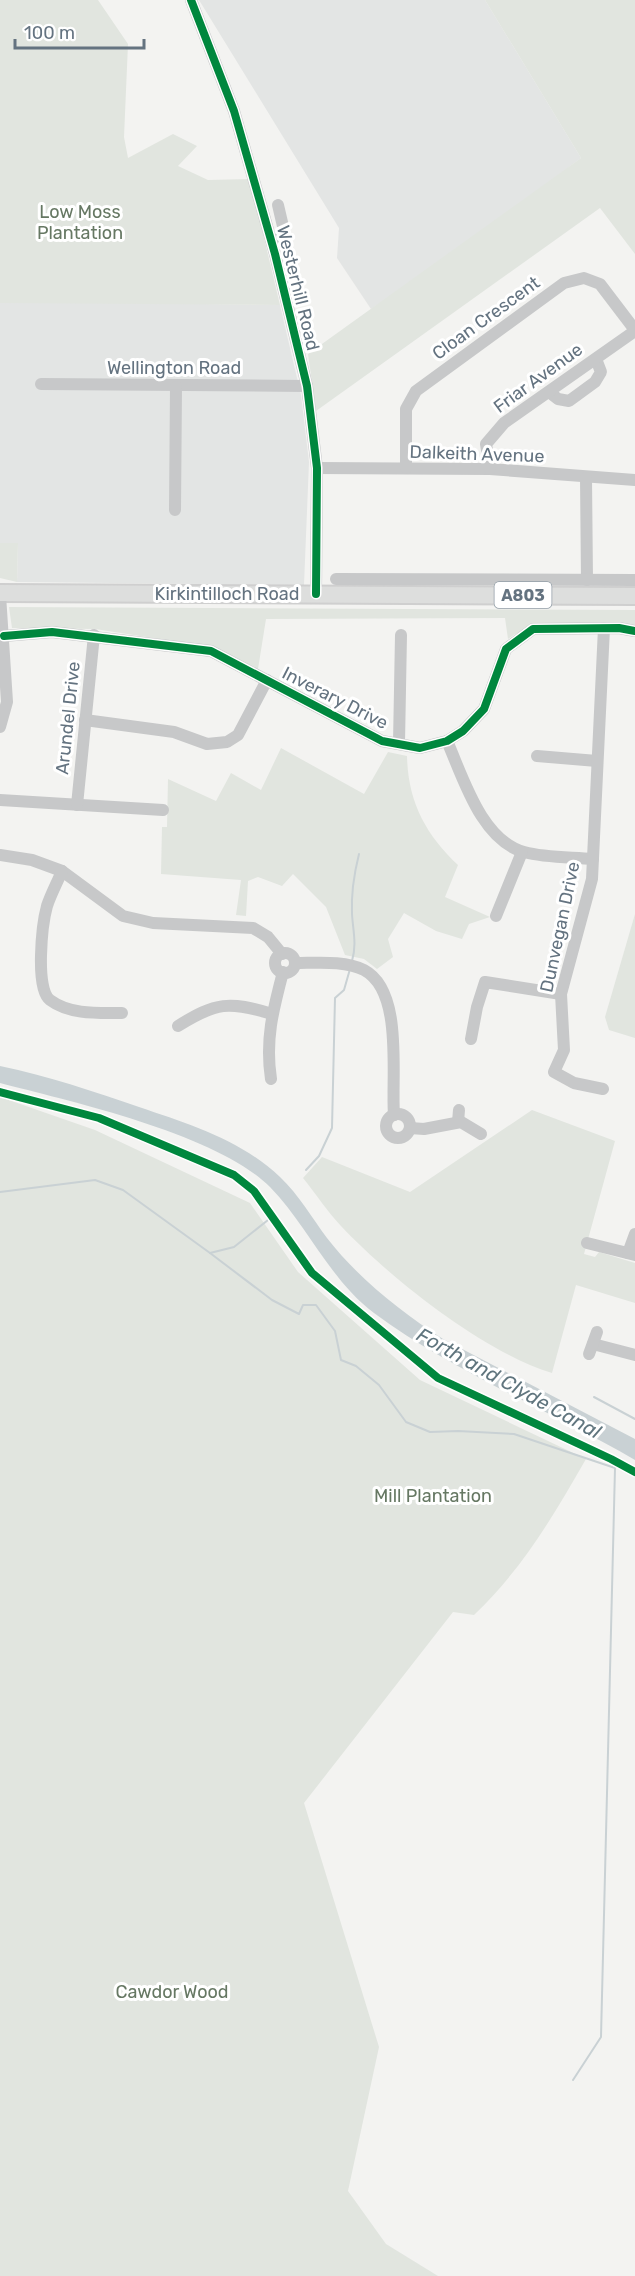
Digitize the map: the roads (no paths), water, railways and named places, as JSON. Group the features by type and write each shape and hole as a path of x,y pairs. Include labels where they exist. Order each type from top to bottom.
{"main road":[{"name":"Kirkintilloch Road","path":"0,594 635,596"}],"street":[{"name":"Westerhill Road","path":"190,0 234,111 271,239 307,386 317,468 316,594"},
{"path":"271,239 285,235 278,206"},
{"name":"Cloan Crescent","path":"406,468 406,409 416,391 564,282 584,278 600,284 635,331"},
{"name":"Friar Avenue","path":"490,469 486,444 504,423 635,331"},
{"path":"549,392 558,399 569,401 578,395 595,382 601,372 596,359"},
{"name":"Wellington Road","path":"41,384 176,387 307,386"},
{"path":"175,510 176,387"},
{"name":"Dalkeith Avenue","path":"317,468 490,469 635,480"},
{"path":"586,478 587,580"},
{"path":"336,579 635,580"},
{"path":"0,594 7,702 0,727"},
{"name":"Inverary Drive","path":"4,636 52,632 94,635 212,651 374,737 420,748 447,741 463,731 484,709 508,645 533,629 604,628 635,631"},
{"name":"Dunvegan Drive","path":"603,1089 574,1083 554,1071 564,1050 561,994 592,879 604,628"},
{"name":"Arundel Drive","path":"77,806 94,635"},
{"path":"399,743 401,635"},
{"path":"85,720 174,732 207,744 227,742 238,735 267,680"},
{"path":"447,741 476,809 504,840 522,852 593,859"},
{"path":"537,756 597,761"},
{"path":"0,800 163,810"},
{"path":"496,916 522,852"},
{"path":"0,855 32,860 62,872 123,916 153,923 253,928 268,937 282,954 291,955 295,963 292,970 283,972"},
{"path":"62,872 47,907 41,973 42,989 49,999 66,1008 90,1013 122,1013"},
{"path":"282,954 276,963 283,972"},
{"path":"295,963 340,964 364,970 380,984 388,1010 393,1041 394,1114 386,1124 390,1136 402,1138 410,1128 409,1121 404,1116 394,1114"},
{"path":"271,1079 267,1052 272,1014 283,972"},
{"path":"471,1039 477,1008 486,982 561,994"},
{"path":"178,1026 206,1008 242,1005 272,1014"},
{"path":"410,1128 424,1129 459,1116 481,1134"},
{"path":"587,1243 632,1254 635,1234"},
{"path":"593,1344 635,1355"}],"water":[{"name":"Forth and Clyde Canal","path":"0,1066 70,1084 177,1120 214,1134 249,1153 287,1184 339,1253 396,1306 443,1339 635,1439 635,1460 436,1354 374,1313 358,1299 331,1268 284,1202 270,1187 246,1168 216,1151 142,1122 0,1083"}],"waterway":[{"path":"352,961 354,943 352,892 359,854"},
{"path":"306,1170 319,1156 332,1128 335,998 344,990 350,969"},
{"path":"0,1192 95,1180 123,1190 210,1253 234,1247 268,1220"},
{"path":"210,1253 272,1300 299,1314 303,1305 316,1305 335,1331 341,1360 356,1366 379,1385 406,1422 430,1432 514,1434 615,1468 601,2037 573,2080"},
{"path":"594,1397 635,1419"}],"park label":[{"name":"Low Moss Plantation","path":"80,222"},
{"name":"Mill Plantation","path":"433,1496"},
{"name":"Cawdor Wood","path":"172,1992"}]}
